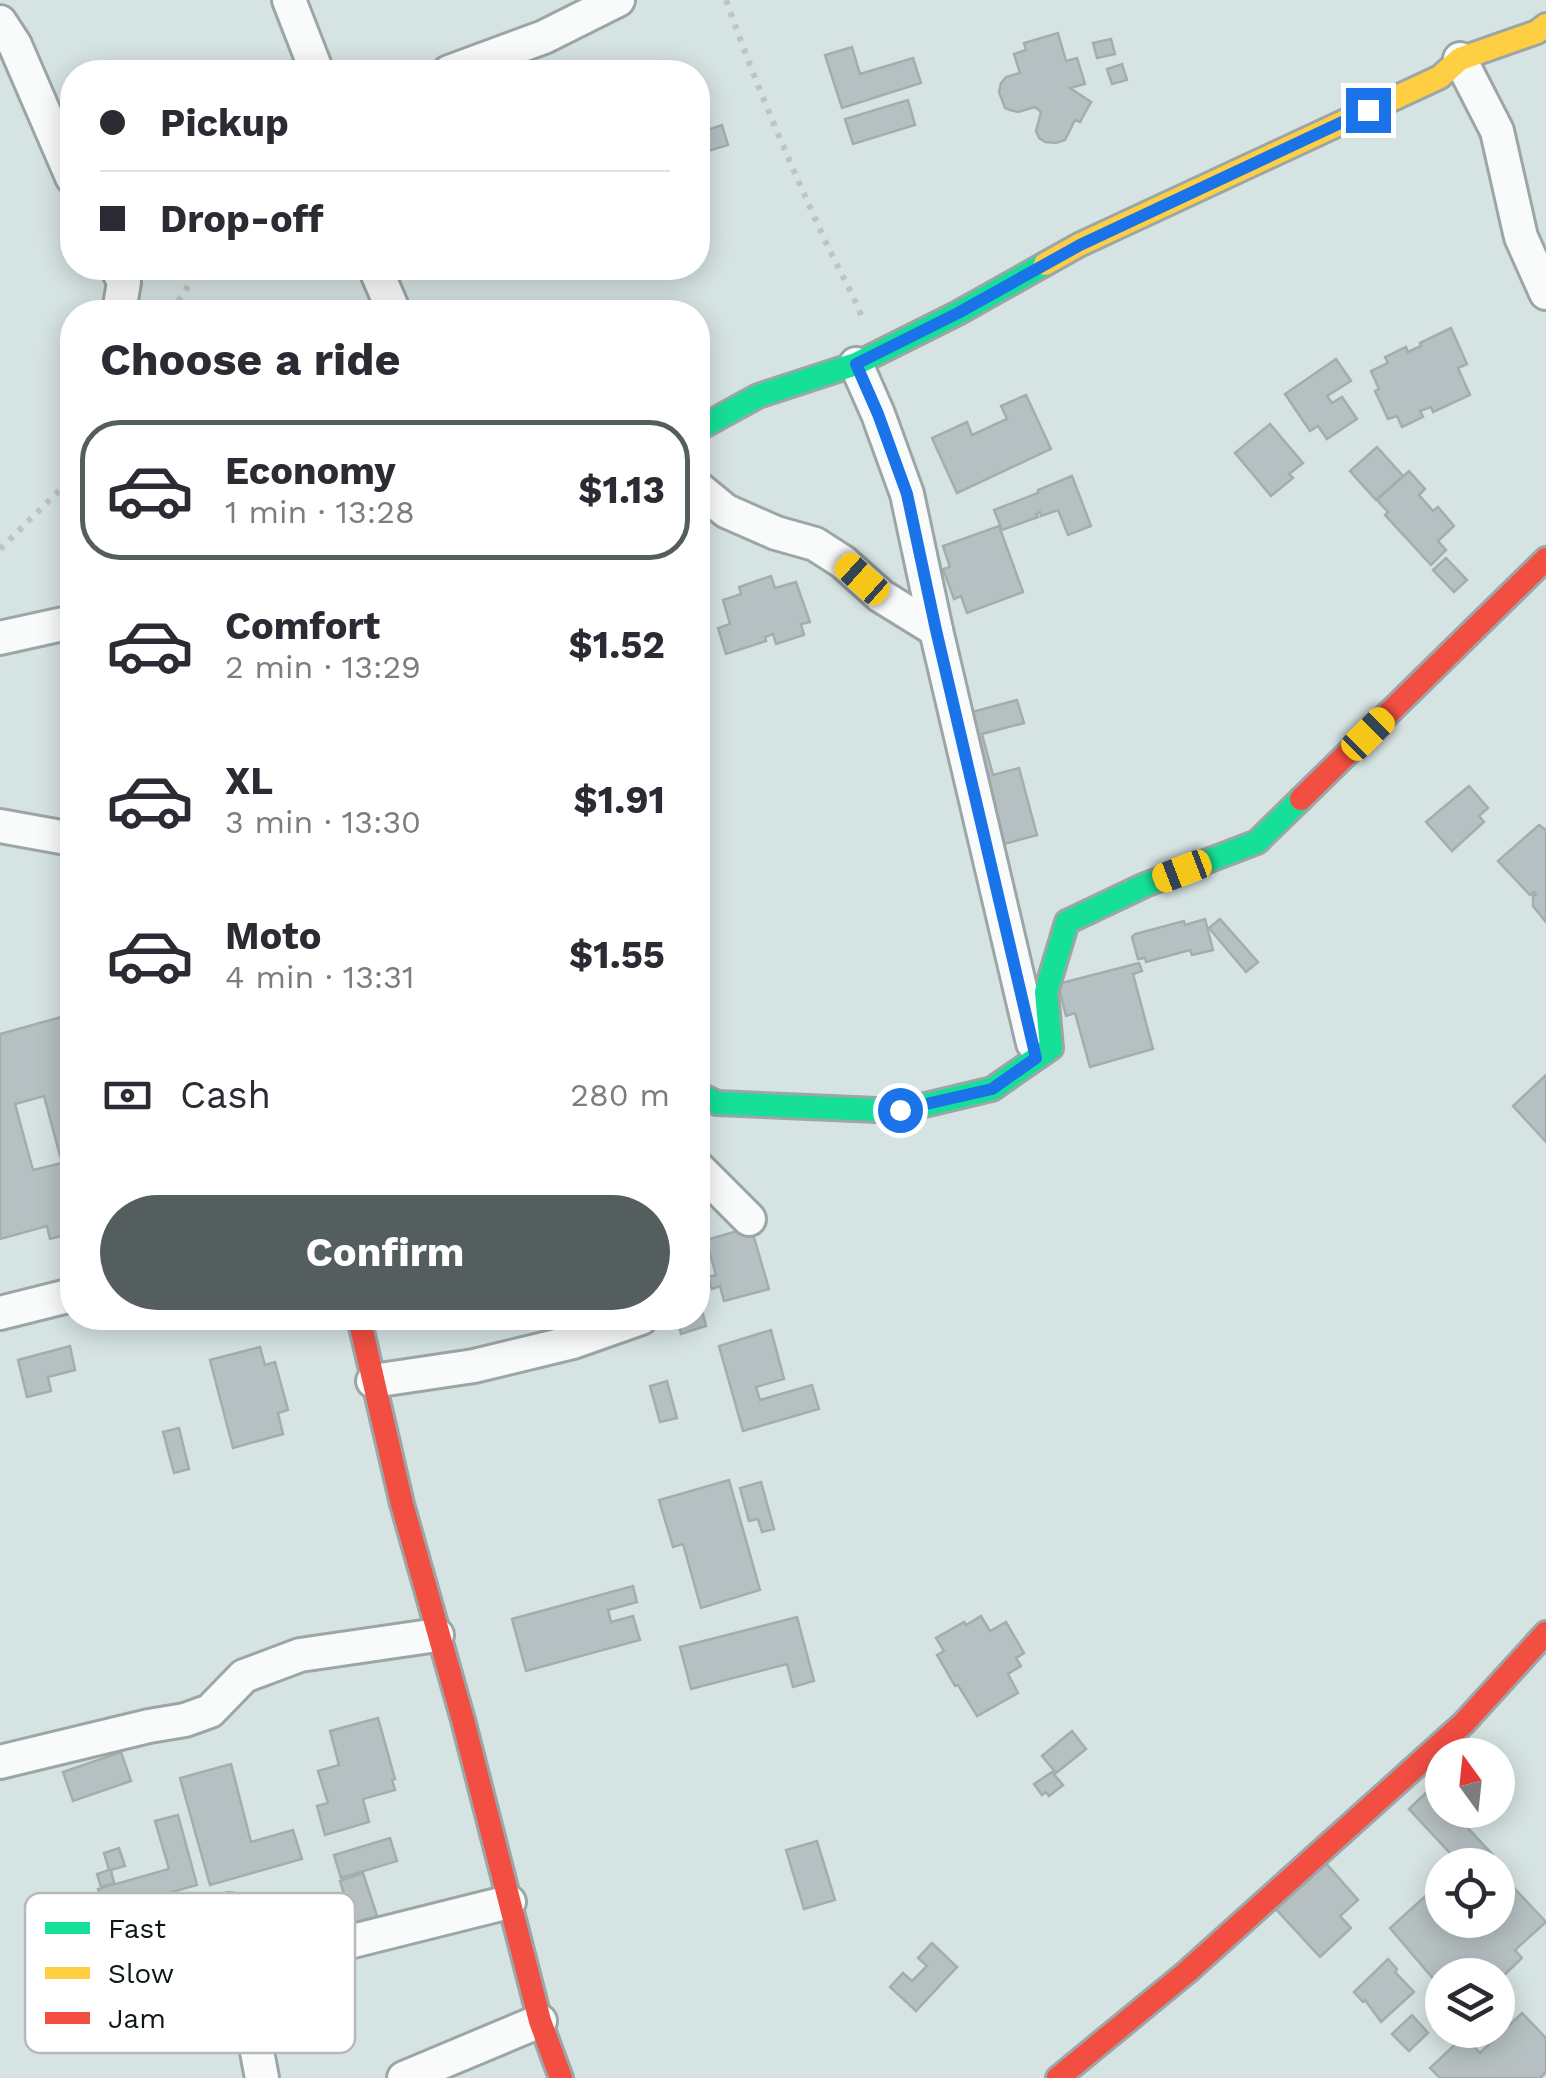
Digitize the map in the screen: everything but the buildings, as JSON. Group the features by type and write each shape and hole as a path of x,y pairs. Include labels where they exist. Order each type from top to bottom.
{"street":[{"path":"289,0 312,60"},
{"path":"482,60 544,37 618,0"},
{"path":"0,22 15,45 60,150"},
{"path":"710,422 758,396 866,359 1080,245 1440,77 1460,59 1537,32 1546,25"},
{"path":"1460,59 1497,131 1521,236 1546,293"},
{"path":"866,359 878,414 907,494 1036,1058"},
{"path":"710,498 726,511 815,544 843,562 881,596 936,630"},
{"path":"710,1106 900,1110 992,1089 1051,1048 1046,992 1067,922 1145,885 1257,842 1546,559"},
{"path":"0,638 60,625"},
{"path":"0,826 60,837"},
{"path":"710,1180 749,1219"},
{"path":"0,1313 60,1298"},
{"path":"362,1330 402,1504 463,1720 540,2021 561,2078"},
{"path":"373,1381 474,1366 605,1330"},
{"path":"1058,2078 1187,1972 1450,1736 1546,1633"},
{"path":"0,1762 186,1720 210,1711 244,1676 300,1655 438,1635"},
{"path":"355,1940 509,1902"},
{"path":"404,2078 540,2021"},
{"path":"257,2053 262,2078"}],"path":[{"path":"726,0 825,240 855,298 866,359"},
{"path":"0,550 60,489"}],"traffic: fast":[{"path":"710,422 758,396 856,364 1045,264"},
{"path":"710,1100 900,1111 992,1089 1051,1048 1046,992 1067,922 1145,885 1257,842 1301,799"}],"traffic: slow":[{"path":"1045,264 1440,77 1460,59 1537,32 1546,25"}],"traffic: jam":[{"path":"1301,799 1546,559"},
{"path":"362,1330 402,1504 463,1720 540,2021 561,2078"},
{"path":"1058,2078 1187,1972 1464,1723 1546,1633"}],"route":[{"path":"900,1110 992,1089 1036,1058 907,494 856,364 1080,245 1368,110"}]}
